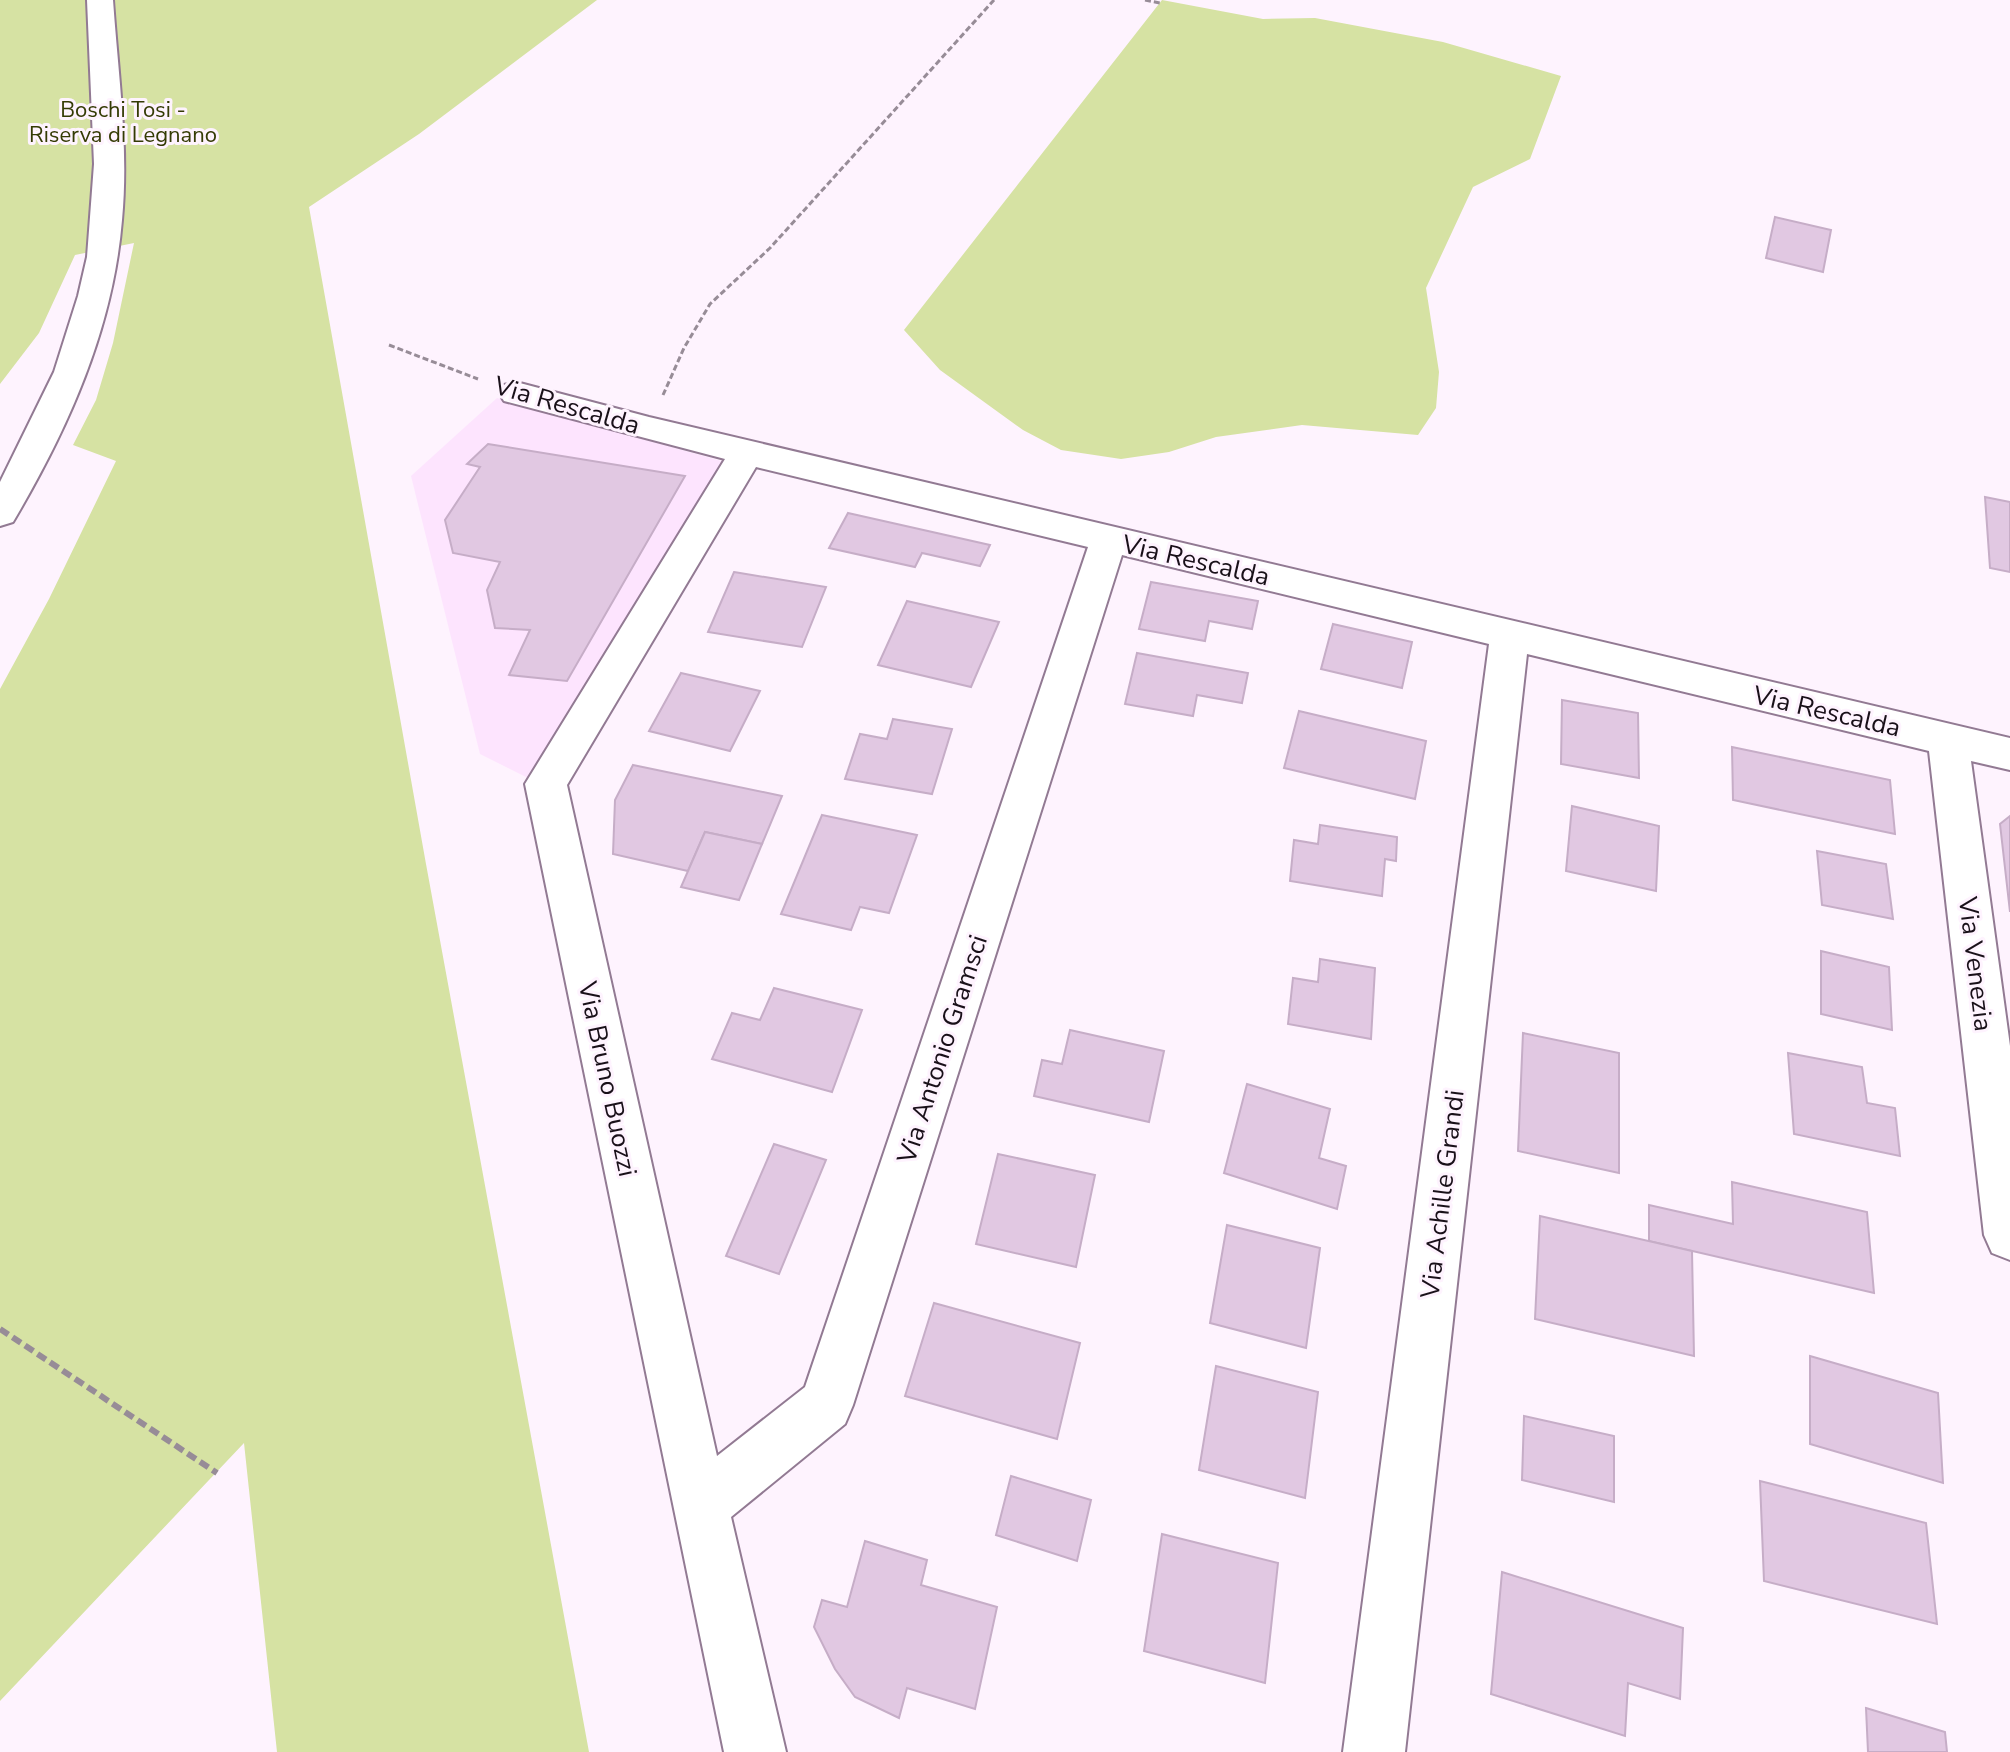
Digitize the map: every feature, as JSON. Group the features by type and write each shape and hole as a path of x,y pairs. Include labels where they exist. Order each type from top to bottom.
{"street":[{"path":"0,513 59,400 83,335 100,272 107,220 109,170 100,0"},
{"name":"Via Rescalda","path":"516,393 649,429 2010,754"},
{"name":"Via Bruno Buozzi","path":"747,452 546,784 755,1752"},
{"name":"Via Antonio Gramsci","path":"700,1506 826,1405 1109,539"},
{"name":"Via Achille Grandi","path":"1374,1752 1510,635"},
{"name":"Via Venezia","path":"1948,740 2010,1235"}],"path":[{"path":"649,429 684,348 710,304 770,248 994,0"},
{"path":"1145,0 1160,3"},
{"name":"Via Rescalda","path":"389,345 516,393"},
{"path":"0,1329 217,1473"}],"shaded area":[{"path":"497,398 725,462 536,782 480,754 411,476"}],"green space":[{"name":"Boschi Tosi - Riserva di Legnano","path":"0,0 597,0 419,134 309,207 589,1752 277,1752 244,1443 0,1701 0,689 49,599 116,461 73,445 96,400 113,343 134,243 75,255 39,333 0,384"},
{"path":"1162,0 1263,19 1315,18 1443,42 1561,76 1530,159 1473,187 1426,288 1439,372 1436,408 1418,435 1302,425 1216,437 1169,452 1121,459 1061,450 1023,430 940,370 904,330"}],"building":[{"path":"1775,217 1831,230 1823,272 1766,258"},
{"path":"488,444 685,476 567,681 509,675 530,630 495,628 487,590 500,562 453,553 445,520 480,467 467,464"},
{"path":"1985,497 2010,502 2010,572 1990,568"},
{"path":"848,513 990,545 980,566 922,553 915,567 829,548"},
{"path":"734,572 826,587 802,647 708,632"},
{"path":"1151,582 1258,601 1252,629 1209,621 1205,641 1139,629"},
{"path":"907,601 999,622 971,687 878,665"},
{"path":"1333,624 1412,642 1402,688 1321,669"},
{"path":"1137,653 1248,673 1242,703 1197,695 1193,716 1125,704"},
{"path":"681,673 760,691 730,751 649,731"},
{"path":"1562,700 1638,713 1639,778 1561,764"},
{"path":"1299,711 1426,741 1415,799 1284,768"},
{"path":"893,719 952,729 932,794 845,779 860,734 887,739"},
{"path":"1732,747 1890,780 1895,834 1733,800"},
{"path":"633,765 782,796 762,844 705,832 688,871 613,854 615,800"},
{"path":"1572,806 1659,826 1656,891 1566,871"},
{"path":"822,815 917,835 889,913 860,907 851,930 781,914"},
{"path":"2010,816 2010,912 2000,824"},
{"path":"1320,825 1397,837 1396,861 1385,859 1382,896 1290,881 1294,840 1318,844"},
{"path":"705,832 762,844 739,900 681,887"},
{"path":"1817,851 1886,864 1893,919 1822,905"},
{"path":"1821,951 1889,967 1892,1030 1821,1014"},
{"path":"1320,959 1375,968 1371,1039 1288,1024 1293,978 1318,982"},
{"path":"774,988 862,1010 832,1092 712,1059 732,1013 760,1020"},
{"path":"1070,1030 1164,1051 1149,1122 1034,1096 1042,1060 1062,1064"},
{"path":"1523,1033 1619,1053 1619,1173 1518,1151"},
{"path":"1788,1053 1862,1067 1867,1103 1895,1108 1900,1156 1794,1134"},
{"path":"1247,1084 1330,1109 1319,1158 1346,1166 1337,1209 1224,1173"},
{"path":"774,1144 826,1160 779,1274 726,1256"},
{"path":"998,1154 1095,1175 1076,1267 976,1244"},
{"path":"1732,1182 1867,1212 1874,1293 1649,1241 1649,1205 1733,1224"},
{"path":"1540,1216 1692,1251 1694,1356 1535,1319"},
{"path":"1227,1225 1320,1248 1306,1348 1210,1323"},
{"path":"934,1303 1080,1343 1057,1439 905,1396"},
{"path":"1810,1356 1938,1393 1943,1483 1810,1444"},
{"path":"1216,1366 1318,1392 1305,1498 1199,1470"},
{"path":"1524,1416 1614,1436 1614,1502 1522,1480"},
{"path":"1011,1476 1091,1500 1077,1561 996,1535"},
{"path":"1760,1481 1926,1523 1937,1624 1764,1581"},
{"path":"1162,1534 1278,1563 1265,1683 1144,1651"},
{"path":"865,1541 927,1560 921,1585 997,1607 975,1709 907,1688 899,1718 855,1697 835,1669 814,1627 822,1600 847,1607"},
{"path":"1502,1572 1683,1628 1680,1699 1628,1683 1625,1736 1491,1694"},
{"path":"1866,1708 1945,1732 1947,1752 1868,1752"}]}
